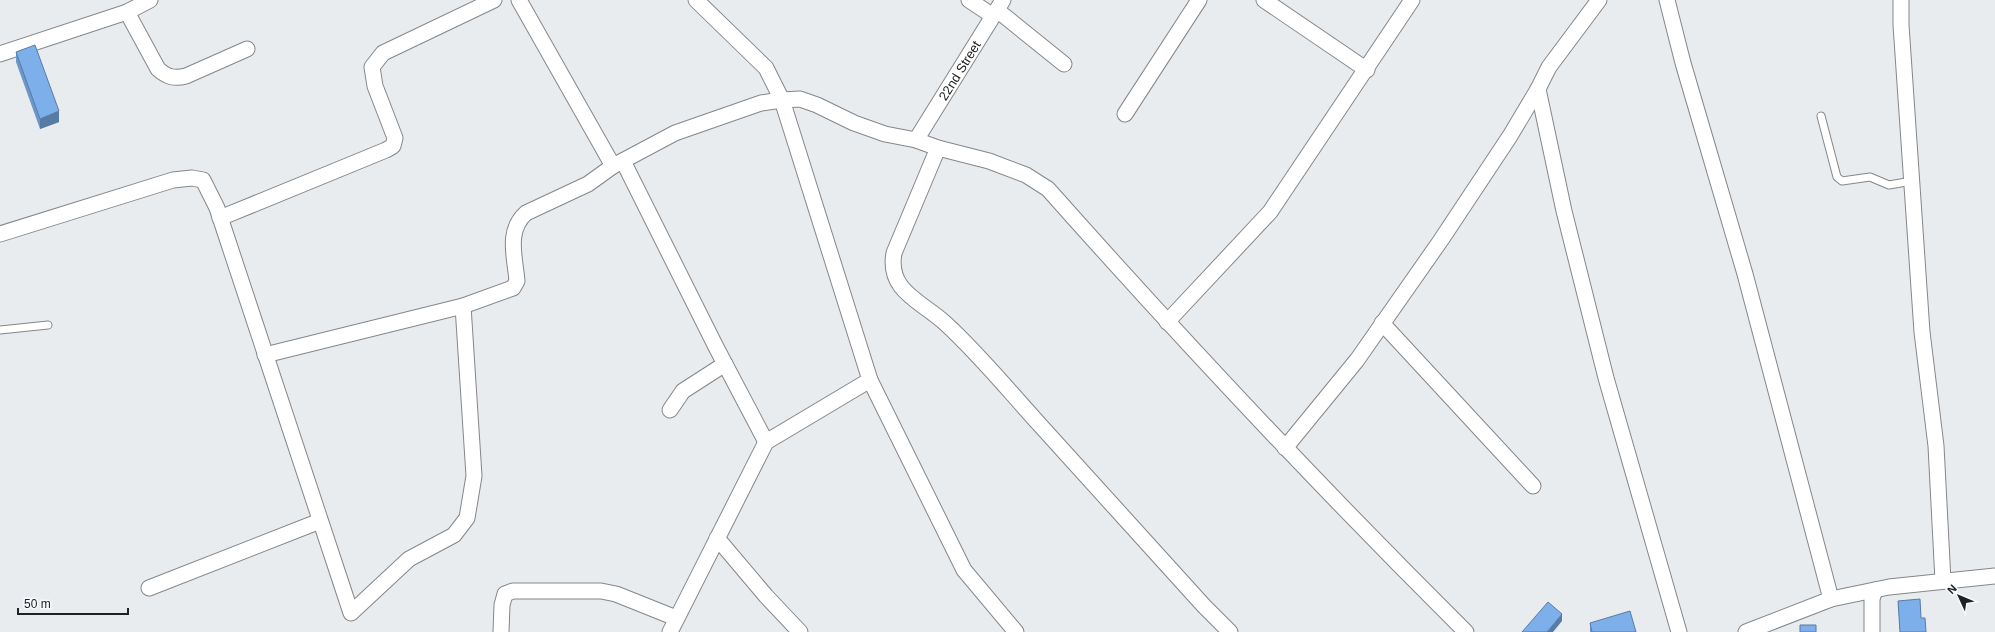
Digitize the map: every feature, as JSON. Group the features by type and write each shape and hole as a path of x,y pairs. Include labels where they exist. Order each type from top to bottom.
{"street":[{"path":"0,54 127,12 150,0"},
{"path":"220,218 393,146 395,138 375,86 372,67 383,53 494,0"},
{"path":"519,0 618,163 766,442"},
{"path":"696,0 766,68 782,100 870,380 964,570 1016,632"},
{"path":"968,0 997,9 1064,64"},
{"path":"1125,114 1199,0"},
{"path":"1264,0 1366,70"},
{"path":"1167,322 1270,212 1412,0"},
{"path":"1286,448 1357,360 1441,240 1538,89 1549,68 1599,0"},
{"path":"1668,0 1683,63 1745,274 1831,599"},
{"path":"1901,0 1901,25 1922,332 1936,446 1943,581"},
{"name":"22nd Street","path":"916,140 997,9"},
{"path":"127,12 158,69 166,76 176,78 186,76 247,49"},
{"path":"1538,89 1564,212 1606,378 1679,632"},
{"path":"265,355 462,306 513,288 517,281 513,233 518,220 526,213 588,184 618,163 675,133 761,103 800,99 817,105 854,123 886,134 916,140 938,148 989,161 1039,182 1048,189 1167,322 1365,532 1466,632"},
{"path":"938,148 894,253 892,265 895,277 901,288 945,323 1204,606 1230,632"},
{"path":"0,234 173,180 192,178 203,180 220,218 352,613 409,559 454,535 467,518 474,476 462,306"},
{"path":"1382,323 1533,486"},
{"path":"670,410 682,390 724,364"},
{"path":"670,632 766,442 870,380"},
{"path":"149,588 320,521"},
{"path":"717,538 766,596 800,632"},
{"path":"1746,632 1831,599 1889,587 1995,576"},
{"path":"1872,632 1872,599 1876,590"},
{"path":"501,632 503,599 505,594 513,591 602,591 616,594 676,618"}],"lane":[{"path":"1821,116 1837,178 1842,181 1870,177 1889,185 1912,181"},
{"path":"0,330 48,325"}],"building":[{"path":"35,45 59,111 40,119 16,52"},
{"path":"1920,599 1921,618 1925,618 1926,632 1900,632 1898,601"},
{"path":"1548,602 1562,614 1547,632 1522,632"},
{"path":"1630,611 1636,632 1592,632 1590,623"},
{"path":"1800,625 1816,625 1816,632 1800,632"}]}
